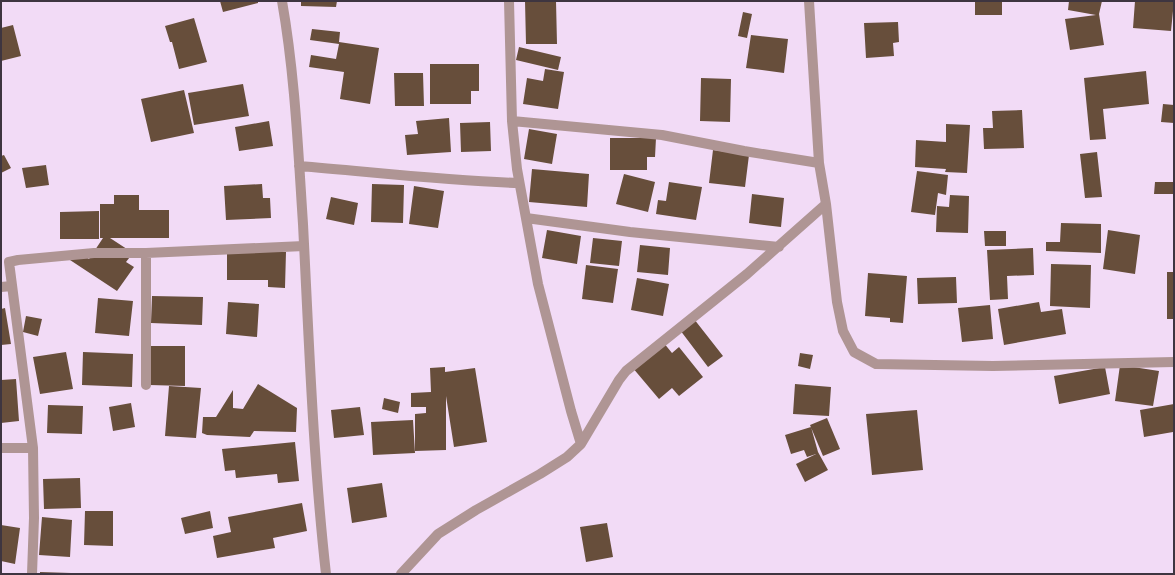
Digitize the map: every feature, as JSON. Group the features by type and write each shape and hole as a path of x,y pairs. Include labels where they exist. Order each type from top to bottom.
{"street":[{"path":"282,1 290,47 304,246 314,436 320,523 326,574"},
{"path":"509,1 512,121 519,182 538,284 571,411 582,444"},
{"path":"809,1 819,162 826,204 837,302 843,331 854,352 876,364 993,366 1174,362"},
{"path":"512,121 662,135 744,151 819,162"},
{"path":"299,166 430,179 475,182 519,182"},
{"path":"401,574 438,534 476,510 540,474 567,457 582,444 619,380 626,371 747,274 826,204"},
{"path":"526,218 630,232 779,247"},
{"path":"32,574 34,518 33,448 9,263 12,260 94,253 146,254 304,246"},
{"path":"146,254 146,384"},
{"path":"1,287 12,286"},
{"path":"1,448 33,448"}],"building":[{"path":"220,1 258,1 258,3 223,12"},
{"path":"301,1 337,1 336,7 301,6"},
{"path":"525,1 556,1 557,44 526,44"},
{"path":"975,1 1002,1 1002,15 975,15"},
{"path":"1069,1 1102,1 1099,14 1104,45 1070,50 1065,19 1096,15 1068,10"},
{"path":"1135,1 1174,1 1171,31 1133,28"},
{"path":"743,12 752,14 747,38 738,36"},
{"path":"194,18 207,62 179,69 172,42 170,42 165,26"},
{"path":"898,22 899,42 893,43 894,56 866,58 864,23"},
{"path":"13,25 21,56 1,61 1,28"},
{"path":"312,29 340,32 339,42 379,48 370,104 340,99 344,72 309,67 311,55 336,59 339,44 310,40"},
{"path":"751,35 788,39 784,73 746,68"},
{"path":"519,47 561,57 558,70 516,60"},
{"path":"430,64 479,64 479,91 471,91 471,104 430,104"},
{"path":"545,69 564,72 558,109 523,104 527,78 543,81"},
{"path":"1146,71 1149,104 1103,109 1106,139 1090,140 1084,78"},
{"path":"394,73 423,73 424,106 395,106"},
{"path":"701,78 731,79 730,122 700,121"},
{"path":"243,84 249,116 194,125 188,93"},
{"path":"184,90 194,133 151,142 141,99"},
{"path":"1163,104 1174,105 1174,123 1161,122"},
{"path":"1022,110 1024,148 984,149 983,128 993,128 992,111"},
{"path":"449,118 451,152 407,155 405,135 418,134 416,121"},
{"path":"269,121 273,146 239,151 235,127"},
{"path":"490,122 491,151 461,152 460,123"},
{"path":"946,124 970,125 967,173 945,172 946,169 915,167 916,140 946,142"},
{"path":"529,129 557,134 552,164 524,159"},
{"path":"610,138 656,138 655,157 647,157 647,170 610,170"},
{"path":"713,150 749,155 745,187 709,183"},
{"path":"1097,152 1102,197 1085,198 1080,154"},
{"path":"4,155 11,168 1,173 1,156"},
{"path":"46,165 49,185 26,188 22,168"},
{"path":"532,169 589,174 587,207 529,202"},
{"path":"917,171 948,175 946,195 938,193 935,215 911,212"},
{"path":"624,174 655,182 648,212 616,204"},
{"path":"669,182 702,187 696,220 656,214 658,200 666,201"},
{"path":"1155,182 1174,182 1174,194 1154,194"},
{"path":"262,184 263,198 270,198 271,218 226,220 224,186"},
{"path":"372,184 404,185 403,223 371,222"},
{"path":"414,186 444,191 438,228 409,224"},
{"path":"752,194 784,198 781,227 749,223"},
{"path":"114,195 139,195 139,210 169,210 169,238 110,238 133,253 126,262 134,267 117,291 70,260 77,251 89,259 103,238 100,238 100,204 114,204"},
{"path":"950,195 969,196 968,233 936,232 937,206 949,207"},
{"path":"331,197 358,203 354,225 326,219"},
{"path":"99,211 99,239 60,239 60,212"},
{"path":"1061,223 1101,224 1101,253 1046,251 1046,242 1060,242"},
{"path":"547,230 581,236 577,264 542,258"},
{"path":"1108,230 1140,235 1135,274 1103,269"},
{"path":"984,231 1006,231 1006,246 985,246"},
{"path":"593,238 622,241 619,266 590,263"},
{"path":"640,245 670,248 668,275 637,272"},
{"path":"1033,248 1034,275 1007,276 1008,299 990,300 987,250"},
{"path":"227,251 286,252 285,288 268,287 268,280 227,280"},
{"path":"1051,264 1091,265 1090,308 1050,306"},
{"path":"586,265 618,269 613,303 582,299"},
{"path":"1167,272 1174,272 1174,319 1167,319"},
{"path":"868,273 907,276 903,323 890,322 890,318 865,316"},
{"path":"956,277 957,303 918,304 917,278"},
{"path":"637,278 669,284 663,316 631,310"},
{"path":"152,296 203,297 202,325 151,323"},
{"path":"98,298 133,301 129,336 95,333"},
{"path":"228,302 259,304 257,337 226,334"},
{"path":"1039,302 1041,312 1062,309 1066,334 1004,345 998,309"},
{"path":"990,305 993,339 962,342 958,308"},
{"path":"5,308 11,344 1,345 1,309"},
{"path":"26,316 42,319 38,336 23,332"},
{"path":"694,319 723,356 708,367 680,330"},
{"path":"663,342 672,353 679,347 703,377 679,396 672,388 659,399 632,367"},
{"path":"150,346 185,346 185,386 150,385"},
{"path":"66,352 73,389 40,394 33,357"},
{"path":"83,352 133,354 132,387 82,385"},
{"path":"800,353 813,355 810,369 798,366"},
{"path":"1120,365 1159,371 1153,406 1115,401"},
{"path":"445,367 445,372 475,368 487,442 454,447 446,396 446,450 415,451 415,414 426,413 426,407 411,407 411,393 431,392 430,368"},
{"path":"1105,367 1110,394 1059,404 1054,376"},
{"path":"16,379 19,421 1,423 1,380"},
{"path":"258,384 297,408 296,432 254,431 250,437 207,435 202,433 203,417 216,417 233,390 233,408 243,409"},
{"path":"795,384 831,387 829,416 793,414"},
{"path":"169,386 201,388 196,438 165,436"},
{"path":"384,398 400,402 398,413 382,409"},
{"path":"131,403 135,427 113,431 109,407"},
{"path":"1174,404 1174,435 1173,432 1144,437 1140,410"},
{"path":"48,405 83,406 82,434 47,433"},
{"path":"360,407 364,435 334,438 331,410"},
{"path":"917,410 923,470 872,475 866,414"},
{"path":"827,418 840,449 823,456 810,425"},
{"path":"413,420 415,453 373,455 371,422"},
{"path":"811,427 818,452 828,470 805,482 796,464 816,454 807,457 804,450 791,454 785,435"},
{"path":"295,442 299,481 278,483 277,474 236,478 235,470 225,471 222,449"},
{"path":"80,478 81,508 44,509 43,479"},
{"path":"382,483 387,517 352,523 347,488"},
{"path":"302,503 307,531 273,538 275,548 217,558 213,536 231,532 228,517"},
{"path":"85,511 113,511 113,546 84,545"},
{"path":"210,511 213,528 185,534 181,518"},
{"path":"42,517 72,520 70,557 39,555"},
{"path":"607,523 613,557 586,562 580,527"},
{"path":"1,525 20,528 15,564 1,561"},
{"path":"40,572 71,573 71,574 40,574"}]}
